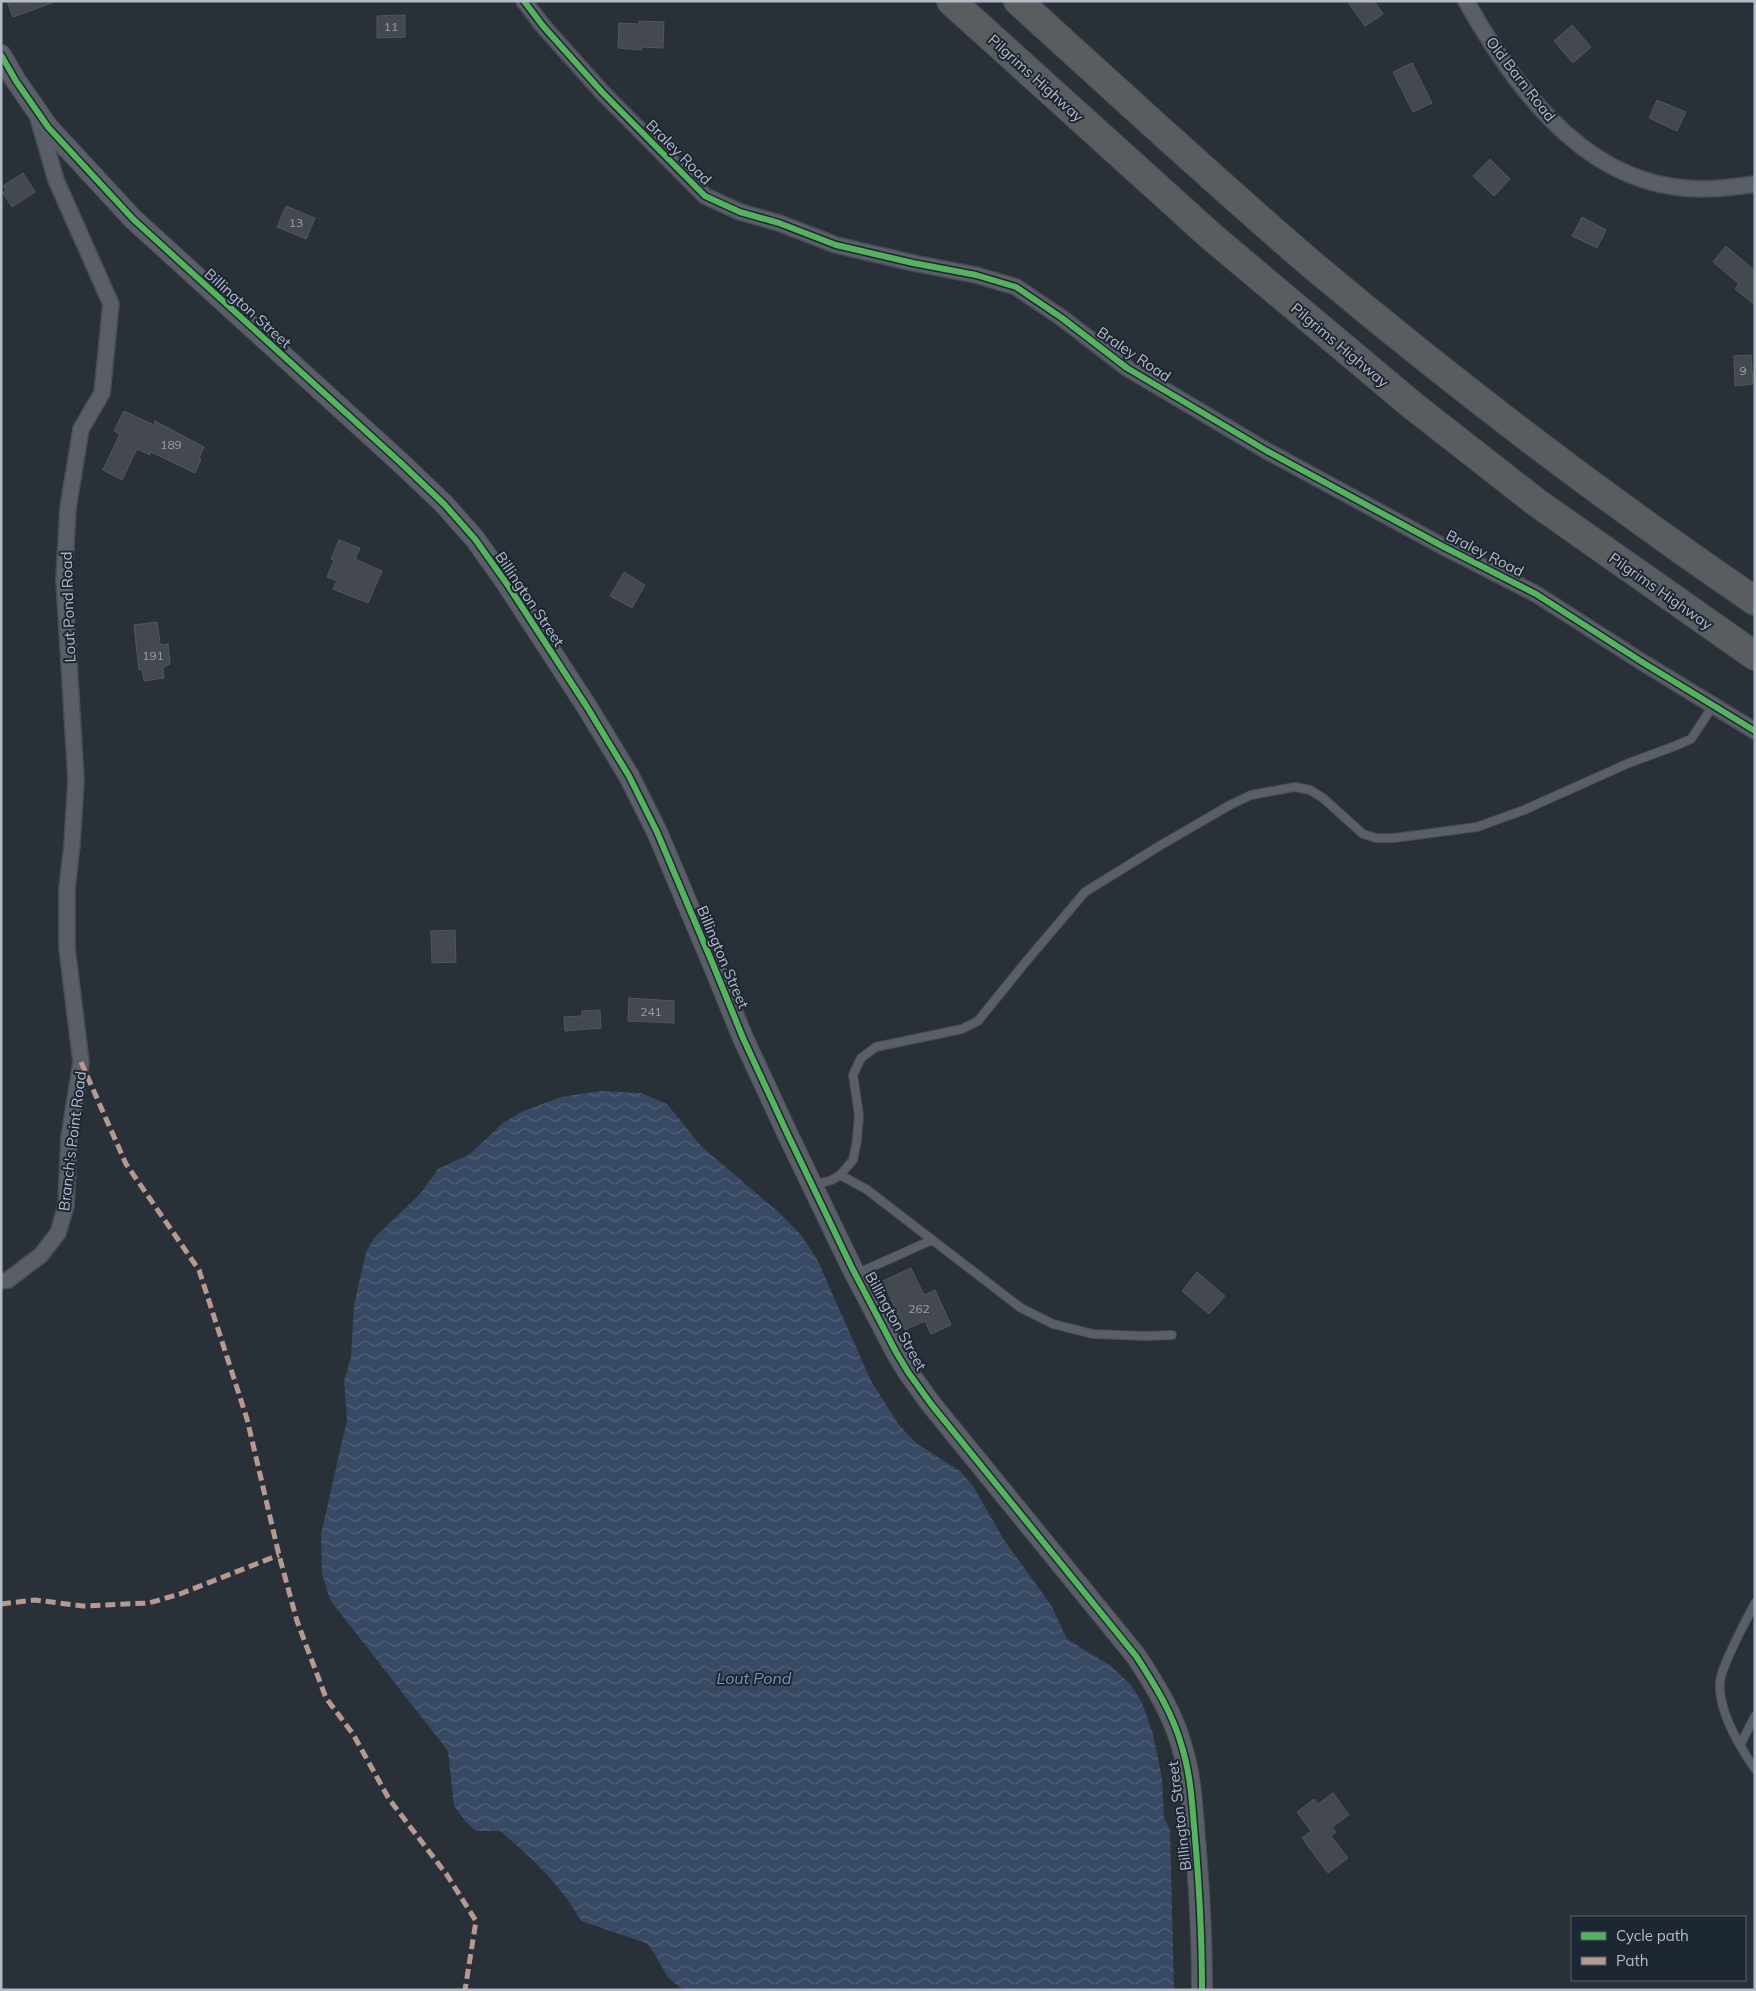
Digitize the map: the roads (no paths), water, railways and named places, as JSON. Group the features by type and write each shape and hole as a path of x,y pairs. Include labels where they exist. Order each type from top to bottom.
{"highway":[{"name":"Pilgrims Highway","path":"952,1 1212,237 1412,405 1536,502 1755,656"},
{"path":"1018,1 1302,256 1434,364 1569,470 1657,534 1755,601"}],"street":[{"name":"Braley Road","path":"524,1 543,26 602,92 705,196 740,212 836,244 913,263 976,275 1016,287 1062,318 1127,368 1267,451 1444,547 1536,594 1755,731"},
{"name":"Old Barn Road","path":"1466,1 1503,61 1530,95 1566,134 1585,150 1612,166 1642,179 1673,187 1696,189 1755,184"},
{"name":"Billington Street","path":"1,55 36,112 78,161 133,219 402,464 444,504 474,538 507,584 629,776 656,832 750,1054 812,1185 896,1352 913,1380 931,1404 1136,1656 1166,1706 1183,1748 1189,1778 1200,1890 1202,1990"},
{"name":"Lout Pond Road","path":"36,112 56,180 111,304 102,393 81,429 68,508 64,578 76,780 67,888 67,948 81,1062"},
{"name":"Branch's Point Road","path":"1,1281 8,1280 40,1255 58,1233 66,1206 69,1138 81,1062"}],"lane":[{"path":"812,1185 840,1176 853,1160 859,1115 853,1075 861,1058 876,1047 937,1036 962,1029 978,1021 1085,892 1230,805 1250,796 1294,787 1310,790 1323,798 1363,834 1376,838 1394,838 1477,827 1524,810 1629,763 1691,739 1713,706"},
{"path":"840,1176 866,1189 1021,1308 1053,1324 1093,1334 1172,1335"},
{"path":"856,1274 932,1240"},
{"path":"1755,1603 1721,1674 1720,1692 1730,1728 1755,1769"},
{"path":"1740,1745 1755,1716"}],"water":[{"name":"Lout Pond","path":"600,1091 641,1093 667,1104 701,1146 776,1210 801,1235 817,1259 871,1381 899,1425 916,1443 960,1471 973,1486 1004,1540 1051,1605 1067,1639 1111,1666 1131,1685 1142,1703 1153,1734 1162,1778 1164,1817 1170,1830 1174,1990 684,1990 668,1978 653,1951 646,1943 581,1921 555,1884 523,1851 500,1831 476,1831 466,1822 454,1806 448,1751 330,1600 322,1573 321,1534 347,1420 344,1381 351,1357 354,1305 366,1252 375,1237 420,1194 438,1169 470,1154 503,1123 521,1112 561,1097"}]}
